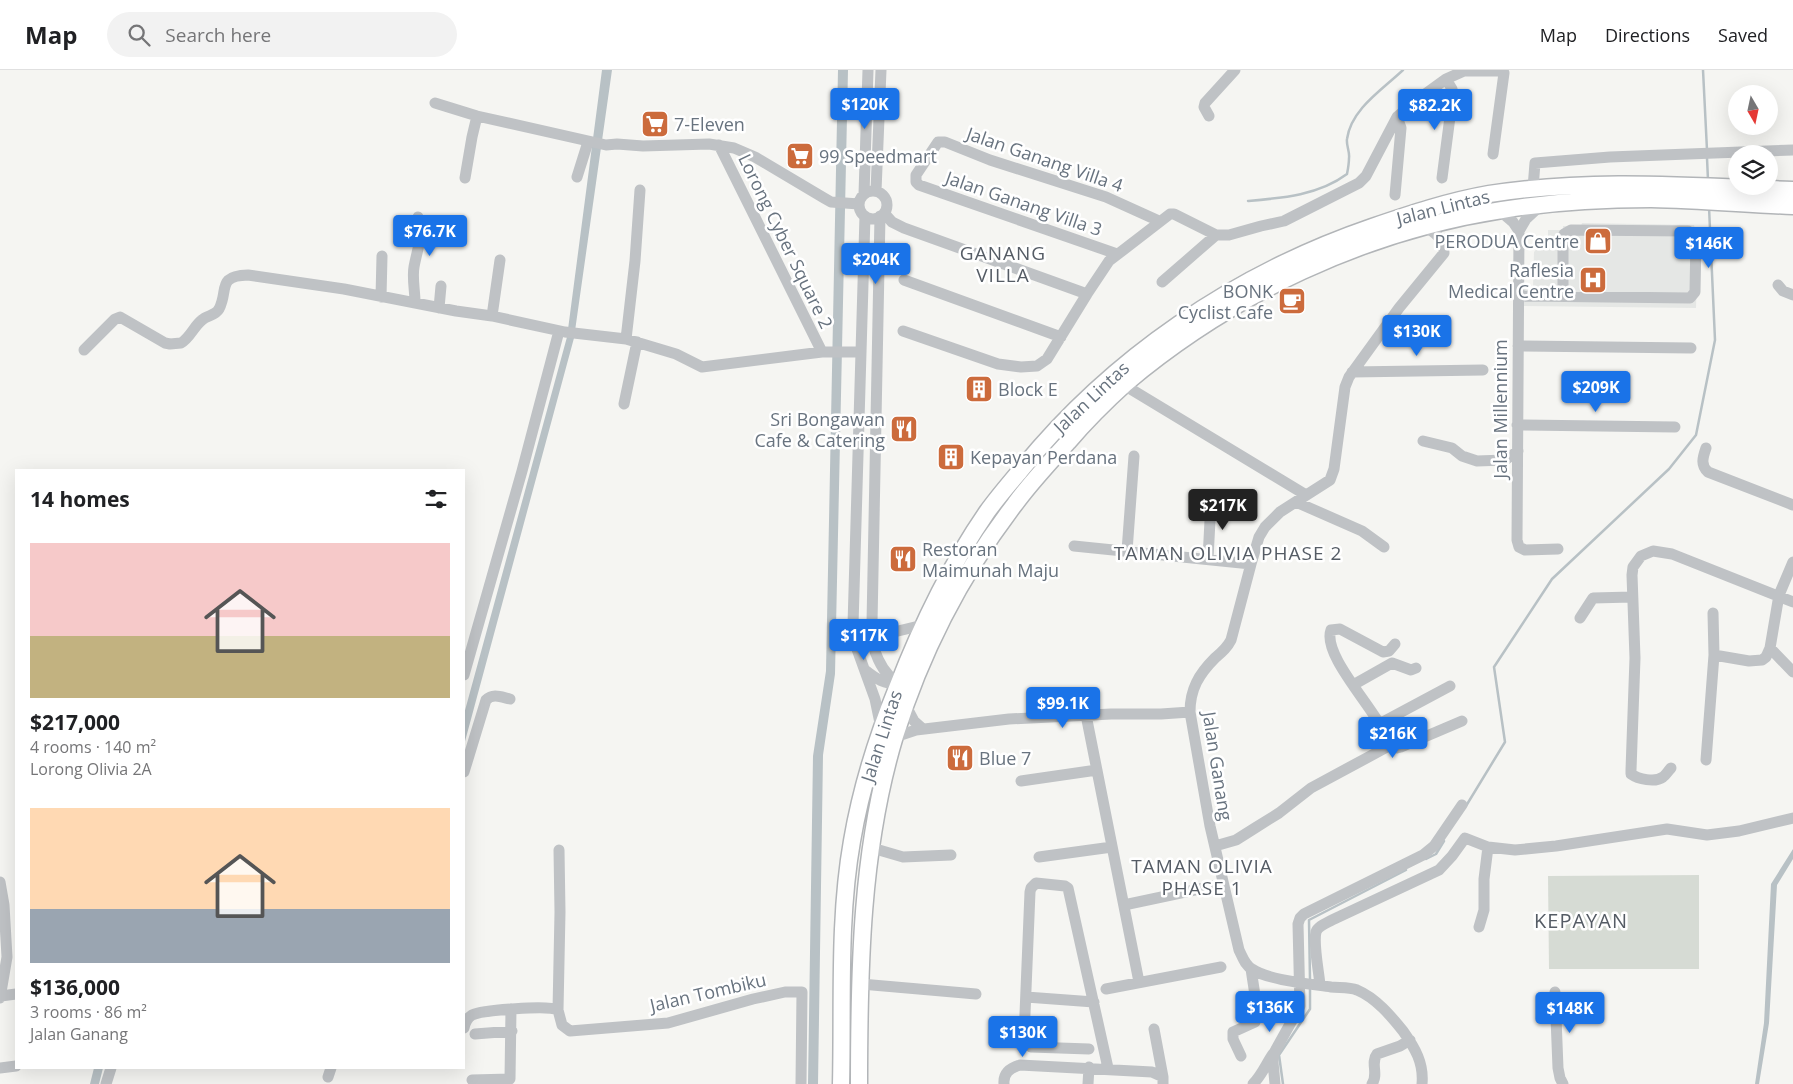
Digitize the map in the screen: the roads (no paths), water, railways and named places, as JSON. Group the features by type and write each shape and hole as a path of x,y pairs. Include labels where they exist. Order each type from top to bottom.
{"highway":[{"name":"Jalan Lintas","path":"842,1084 845,907 851,846 881,728 965,578 988,541 1015,504 1048,463 1124,385 1148,355 1192,314 1244,283 1290,259 1336,239 1434,207 1486,195 1533,188 1601,184 1688,185 1717,195 1793,206"},
{"name":"Jalan Lintas","path":"859,1084 861,984 870,851 895,737 906,706 905,686 913,644 968,540 1002,492 1035,451 1064,420 1114,373 1201,327 1251,297 1295,274 1351,251 1424,227 1500,210 1542,204 1652,199 1694,202 1717,195 1786,190"},
{"path":"851,846 861,845 866,838 880,800"}],"street":[{"path":"864,194 868,70"},
{"path":"876,191 881,70"},
{"path":"1209,116 1204,107 1205,103 1235,70"},
{"path":"903,331 998,364 1021,367 1037,366 1047,358 1103,268 1117,254 1159,221 1170,214 1174,214 1216,235 1228,235 1284,221 1359,183 1366,176 1397,117 1446,79 1464,71 1501,71 1504,73 1493,154"},
{"path":"1442,178 1453,94 1452,88 1446,79"},
{"path":"435,103 477,116 606,145 719,146 734,148 755,157 831,202 854,204 865,216 872,218 882,214 886,209 886,200 876,191 864,194 854,204"},
{"path":"465,178 477,116"},
{"path":"1395,195 1401,128 1397,117"},
{"path":"577,177 590,142"},
{"name":"Jalan Ganang Villa 4","path":"926,160 938,142 945,142 990,160 1106,197 1159,221"},
{"name":"Lorong Cyber Square 2","path":"719,146 826,352"},
{"path":"1533,188 1535,163 1610,157 1793,150"},
{"name":"Jalan Ganang Villa 3","path":"926,160 916,175 916,182 919,185 1117,254"},
{"path":"1786,190 1793,179"},
{"path":"624,404 632,341 640,190"},
{"path":"1500,210 1520,231 1526,219 1542,204"},
{"path":"882,214 904,228 1087,294"},
{"path":"882,214 871,629 874,652 886,672 905,686"},
{"path":"865,216 853,625 854,641 875,698 881,728"},
{"path":"415,302 414,269 421,235 418,217"},
{"name":"Jalan Ganang","path":"1242,1056 1233,1039 1233,1032 1255,1022 1258,1015 1251,969 1246,965 1240,950 1223,884 1203,792 1190,712 1192,695 1197,679 1231,640 1259,537 1265,527 1280,512 1330,480 1333,475 1345,387 1352,372 1399,308 1442,256 1444,249 1442,240 1446,228 1452,220"},
{"path":"1424,227 1434,232 1442,240"},
{"path":"1518,296 1690,298 1695,292 1696,238 1688,231 1571,230 1564,234 1562,239 1563,296"},
{"name":"Jalan Millennium","path":"1520,231 1517,425 1518,544 1519,547 1526,550 1558,549"},
{"path":"1162,282 1216,235"},
{"path":"381,297 382,256"},
{"path":"492,316 500,260"},
{"path":"84,350 120,317 165,343 181,343 202,319 218,311 225,283 233,277 240,275 264,276 492,316 577,334 632,341 676,354 702,367 826,352 861,352"},
{"path":"904,280 1061,337"},
{"path":"1778,285 1783,292 1793,295"},
{"path":"439,308 441,286"},
{"path":"465,671 562,331"},
{"path":"1518,346 1692,348"},
{"path":"1352,372 1483,370"},
{"path":"1124,385 1306,495"},
{"path":"1517,425 1675,427"},
{"path":"1423,441 1452,448 1462,456 1477,461 1505,460 1518,451"},
{"path":"1706,448 1702,458 1708,472 1793,505"},
{"path":"1127,551 1134,456"},
{"path":"1208,559 1211,501"},
{"path":"1296,502 1362,531 1384,548"},
{"path":"1074,546 1251,564"},
{"path":"1671,768 1658,779 1640,778 1631,774 1635,658 1632,575 1636,561 1649,552 1659,551 1672,554 1793,602"},
{"path":"1714,656 1757,661 1766,657 1770,648 1779,595 1793,562"},
{"path":"1580,618 1593,598 1632,597"},
{"path":"1706,760 1714,656 1713,613"},
{"path":"872,623 894,632 923,625"},
{"path":"1215,846 1236,840 1279,813 1311,788 1385,749 1388,740 1334,653 1330,640 1331,630 1340,630 1383,652 1389,651 1395,644"},
{"path":"1770,648 1793,672"},
{"path":"1353,685 1392,663 1411,670 1416,668"},
{"path":"865,670 874,678 887,684 905,686"},
{"path":"1379,724 1450,686"},
{"path":"465,769 486,700 497,696 510,699"},
{"path":"906,706 914,721 923,729"},
{"path":"895,737 909,731 1009,719 1190,712"},
{"path":"1086,715 1139,982"},
{"path":"1388,744 1401,747 1462,721"},
{"path":"1021,781 1098,770"},
{"path":"1253,1084 1262,1073 1300,1008 1298,924 1300,918 1315,908 1423,855 1434,846 1462,805"},
{"path":"1318,984 1316,944 1316,932 1318,929 1332,920 1439,870 1465,838 1488,848 1515,850 1556,846 1667,829 1707,835 1793,818"},
{"path":"1039,857 1112,847"},
{"path":"1479,927 1484,910 1484,879 1488,848"},
{"path":"465,1025 467,1019 474,1014 511,1009 549,1007 558,1010 559,850"},
{"path":"870,851 879,850 903,856 951,855"},
{"path":"0,882 4,905 7,960 0,997 15,994"},
{"path":"1090,1049 1031,1047 1024,1038 1030,892 1033,885 1041,883 1068,888 1108,1068"},
{"path":"1124,905 1223,884"},
{"path":"4,905 15,904"},
{"path":"1106,989 1221,967"},
{"path":"1251,969 1263,974 1300,982 1352,989 1364,994 1388,1013 1410,1040 1421,1061 1422,1084"},
{"path":"861,984 976,994"},
{"name":"Jalan Tombiku","path":"558,1010 562,1025 567,1030 575,1032 668,1023 754,999 785,992 802,992 801,1084"},
{"path":"1555,992 1558,1068 1563,1084"},
{"path":"1026,997 1094,1002"},
{"path":"472,1080 510,1079 511,1009"},
{"path":"1154,1029 1163,1080"},
{"path":"475,1034 512,1032"},
{"path":"1372,1084 1376,1076 1374,1061 1376,1054 1400,1046 1410,1040"},
{"path":"1274,1053 1275,1084"},
{"path":"1004,1084 1006,1073 1020,1065 1108,1068 1152,1072 1163,1080"},
{"path":"0,1068 15,1066"},
{"path":"1088,1084 1089,1068"},
{"path":"106,1084 111,1069"}],"waterway":[{"path":"1248,201 1287,197 1313,191 1325,187 1347,174 1349,164 1347,139 1355,118 1369,100 1403,70"},
{"path":"1703,70 1707,150"},
{"path":"1707,158 1708,180"},
{"path":"1466,806 1505,742 1494,667 1552,579 1669,469 1696,435 1715,340 1709,207"},
{"path":"1426,859 1436,854 1444,841"},
{"path":"1310,980 1309,920 1406,870"},
{"path":"1283,1084 1279,1055 1310,1009 1310,988"}],"place":[{"name":"7-Eleven","path":"655,124"},
{"name":"99 Speedmart","path":"800,156"},
{"name":"PERODUA Centre","path":"1598,241"},
{"name":"Raflesia Medical Centre","path":"1593,280"},
{"name":"BONK Cyclist Cafe","path":"1292,301"},
{"name":"Block E","path":"979,389"},
{"name":"Sri Bongawan Cafe & Catering","path":"904,429"},
{"name":"Kepayan Perdana","path":"951,457"},
{"name":"Restoran Maimunah Maju","path":"903,559"},
{"name":"Blue 7","path":"960,758"}],"district":[{"name":"GANANG VILLA","path":"1003,264"},
{"name":"TAMAN OLIVIA PHASE 2","path":"1228,553"},
{"name":"TAMAN OLIVIA PHASE 1","path":"1202,877"},
{"name":"KEPAYAN","path":"1581,920"}]}
